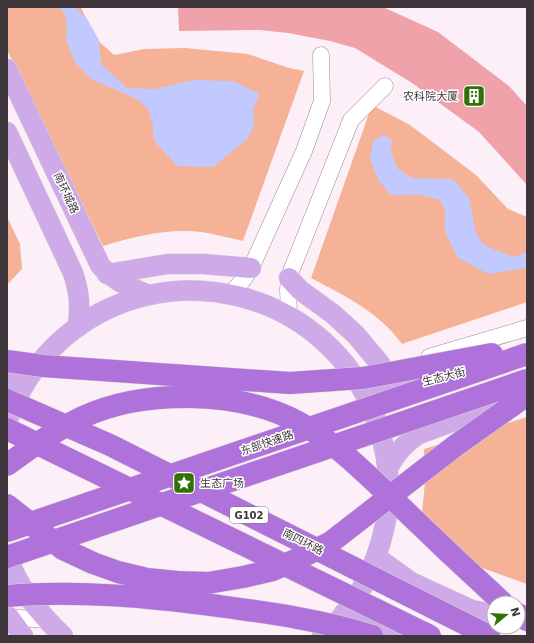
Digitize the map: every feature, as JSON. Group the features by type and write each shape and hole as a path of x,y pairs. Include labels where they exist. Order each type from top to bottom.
{"highway":[{"path":"7,361 43,366 290,383 362,378 527,348"},
{"name":"东部快速路","path":"7,531 527,355"},
{"path":"7,555 527,380"},
{"path":"7,505 63,549 93,563 118,572 147,579 177,582 208,582 243,577 273,570 331,542 455,446 527,395"},
{"path":"7,465 30,448 62,428 85,416 114,406 145,399 166,397 202,397 240,402 277,413 297,422 339,450 365,472 496,595"},
{"name":"南四环路","path":"7,400 110,445 489,636"},
{"name":"G102","path":"7,429 430,636"},
{"path":"10,600 49,593 91,593 185,602 380,631"}],"main road":[{"name":"南环城路","path":"7,69 100,265 107,274 122,284 148,295"},
{"path":"7,132 73,273 80,304 78,327"},
{"path":"107,274 168,264 203,264 252,268"},
{"path":"289,278 300,290 333,314 356,335 381,365"},
{"path":"7,422 16,382 35,369 50,350 78,327 110,308 148,295 182,291 207,291 230,294 259,302 289,316 306,327 327,344 346,364 361,386 373,410 382,436 388,468 389,489 387,516 381,542 372,567 360,591 344,613 322,636"},
{"name":"生态大街","path":"361,386 400,389 527,355"},
{"path":"388,468 406,443 419,434 527,395"},
{"path":"7,555 10,600 23,636"},
{"path":"376,556 411,582 472,610 486,613"},
{"path":"10,600 46,620 63,636"},
{"path":"344,613 378,622 380,631"},
{"path":"366,636 374,630 413,636"}],"street":[{"path":"230,294 252,268 304,151 322,101 321,55"},
{"path":"289,316 289,278 350,120 384,86"},
{"path":"381,365 392,367 527,328"},
{"path":"10,600 46,620"}],"shaded area":[{"path":"7,7 81,7 94,37 114,55 144,49 185,48 248,54 289,68 304,71 243,241 201,232 176,231 126,239 103,246 7,50"},
{"path":"372,105 410,125 476,175 508,209 527,217 527,302 402,344 383,323 361,306 311,278"},
{"path":"7,217 20,244 22,269 7,285"},
{"path":"527,417 527,584 429,549 421,526 425,481 424,449"}],"water":[{"path":"59,7 74,7 86,17 99,40 101,64 127,88 155,89 194,80 233,81 259,94 253,110 254,126 247,139 213,167 177,166 157,144 153,137 153,126 148,109 137,99 91,79 75,62 66,40 67,26 65,14"},
{"path":"384,135 392,140 391,153 398,169 412,178 453,179 469,198 476,233 483,244 514,257 527,252 527,268 488,274 457,257 445,231 445,212 440,200 420,195 391,195 379,181 370,159 373,141"}],"building":[{"name":"农科院大厦","path":"178,7 383,7 438,32 509,86 527,106 527,185 479,132 412,83 355,48 330,41 288,33 259,30 179,31"}],"place":[{"name":"农科院大厦","path":"474,96"},
{"name":"生态广场","path":"184,483"}]}
